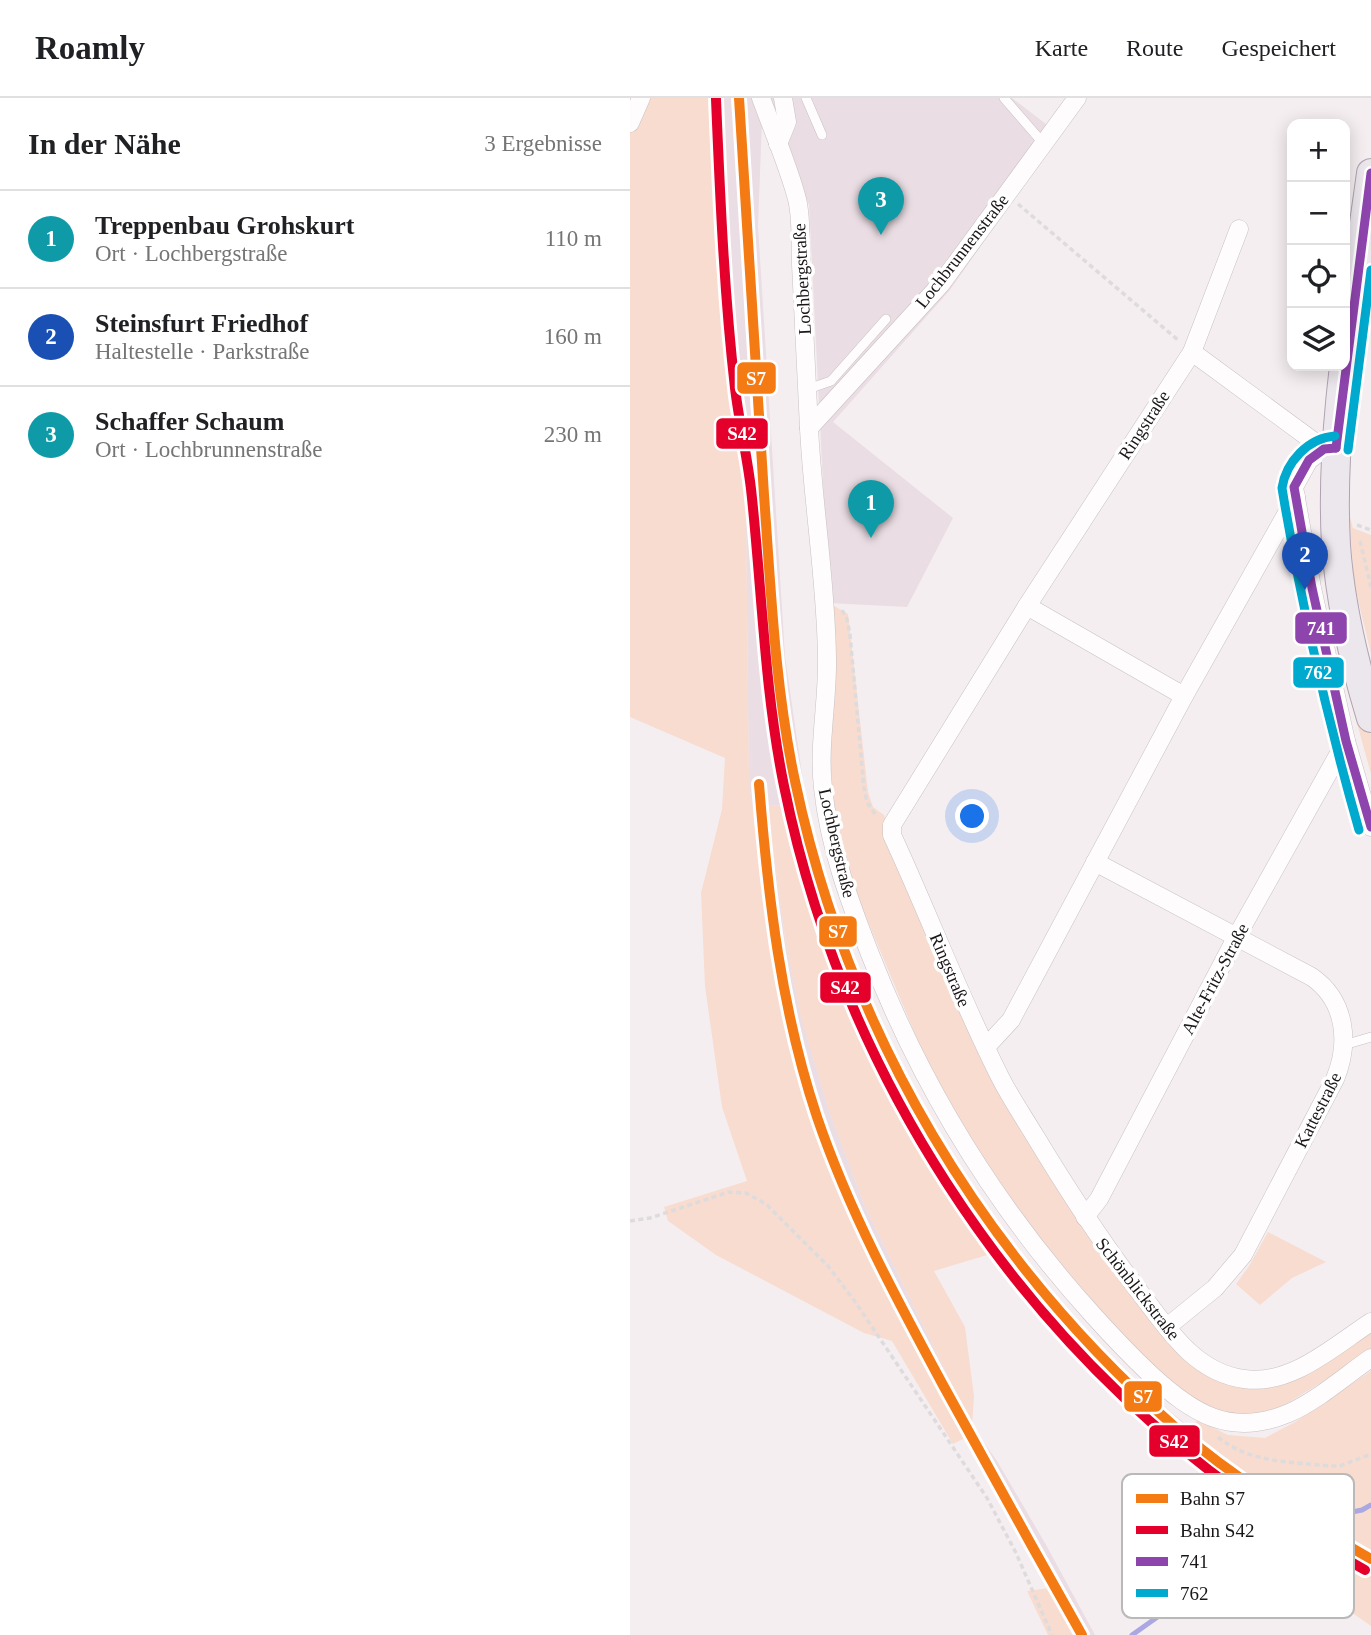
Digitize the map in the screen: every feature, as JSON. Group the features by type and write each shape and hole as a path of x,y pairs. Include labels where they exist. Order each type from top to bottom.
{"main road":[{"path":"1371,173 1330,449 1341,591 1371,718"}],"street":[{"path":"630,123 641,98"},
{"name":"Lochbergstraße","path":"761,98 798,201 809,428 827,675 821,776 826,810 840,874 903,1035 955,1130 992,1189 1031,1242 1108,1332 1173,1395 1200,1413 1239,1423 1270,1419 1296,1409 1371,1358"},
{"path":"778,144 787,122 783,98"},
{"name":"Lochbrunnenstraße","path":"809,428 941,284 1077,98"},
{"name":"Ringstraße","path":"986,1047 892,835 892,825 1027,606 1192,352 1239,229"},
{"path":"1192,352 1330,449 1309,460 1294,487 1312,588 1346,741 1371,827"},
{"path":"986,1047 1012,1020 1184,696 1296,497"},
{"path":"1027,606 1184,696"},
{"name":"Alte-Fritz-Straße","path":"1085,1217 1099,1199 1237,936 1346,741"},
{"name":"Kattestraße","path":"1095,862 1320,982 1337,1006 1344,1029 1343,1058 1335,1079 1243,1255 1215,1288 1167,1326"},
{"name":"Schönblickstraße","path":"986,1047 1001,1079 1085,1217 1167,1326 1194,1357 1209,1368 1242,1379 1274,1379 1302,1367 1371,1322"}],"lane":[{"path":"806,98 822,135"},
{"path":"1004,98 1043,143"},
{"path":"808,389 831,381 886,319"},
{"path":"1344,1045 1371,1037"}],"path":[{"path":"1006,194 1192,352"},
{"path":"1356,525 1371,530"},
{"path":"822,592 832,598 847,619 861,770 867,802 878,818 892,825"},
{"path":"630,1221 650,1219 729,1192 746,1194 766,1203 828,1266 856,1303 987,1498 1016,1553 1052,1635"},
{"path":"1253,1456 1340,1466 1371,1454"}],"shaded area":[{"path":"630,98 721,98 746,514 749,783 779,1000 829,1168 848,1216 965,1438 953,1444 892,1341 864,1333 716,1255 668,1221 664,1207 747,1181 722,1107 705,986 701,893 722,809 725,758 630,717"},
{"path":"721,98 1012,98 1059,134 950,290 833,422 953,518 907,607 829,603 809,205 794,170 762,121 758,226 785,656 805,795 825,877 870,1005 922,1110 978,1200 1020,1258 1135,1382 1225,1457 1250,1474 1217,1474 1169,1435 1125,1396 1053,1323 997,1252 947,1174 866,1020 844,962 796,806 767,805 786,944 801,1017 829,1111 864,1204 972,1426 997,1461 1095,1635 1075,1635 965,1438 848,1216 829,1168 779,1000 749,784 746,514"},
{"path":"1349,514 1353,528 1371,535 1371,654 1354,583"},
{"path":"829,603 848,614 868,792 873,807 884,815 899,864 1094,1239 1222,1382 1249,1388 1276,1385 1371,1330 1371,1352 1273,1412 1216,1412 1160,1374 1126,1340 1042,1245 938,1089 853,886 834,812 830,757 833,701"},
{"path":"1354,674 1371,735 1371,774 1346,675"},
{"path":"767,805 796,806 835,940 865,1019 910,1109 997,1252 934,1271 965,1327 974,1396 972,1426 864,1204 829,1111 801,1018 786,944"},
{"path":"1268,1232 1326,1262 1292,1278 1260,1305 1236,1284"},
{"path":"1371,1371 1371,1550 1354,1541 1354,1474 1248,1474 1189,1430 1198,1420 1228,1435 1265,1438 1295,1422"},
{"path":"1354,1541 1371,1550 1371,1568 1354,1558"},
{"path":"1354,1558 1371,1568 1371,1626 1354,1614"},
{"path":"1049,1588 1075,1635 1048,1635 1027,1591"}],"waterway":[{"path":"1354,1512 1371,1505"},
{"path":"1132,1635 1156,1618"}],"rail line":[{"name":"S7","path":"739,98 769,567 783,711 795,781 819,874 850,964 888,1051 933,1135 984,1214 1042,1290 1105,1361 1175,1427 1235,1474"},
{"name":"S42","path":"716,99 731,352 751,489 777,749 810,890 847,992 892,1089 946,1183 1009,1271 1079,1352 1157,1427 1216,1474"},
{"name":"S7","path":"759,784 772,911 785,994 805,1076 830,1152 874,1254 908,1320 1082,1635"},
{"name":"S7","path":"1354,1549 1371,1559"},
{"name":"S42","path":"1354,1564 1365,1570"}],"transit line":[{"name":"741","path":"1336,448 1371,173"},
{"name":"762","path":"1348,450 1371,270"},
{"name":"762","path":"1335,436 1307,446 1288,469 1282,488 1316,660 1359,830"},
{"name":"741","path":"1336,448 1324,449 1309,460 1294,487 1312,588 1346,741 1371,827"}],"place":[{"name":"Schaffer Schaum","path":"881,235"},
{"name":"Treppenbau Grohskurt","path":"871,538"},
{"name":"Steinsfurt Friedhof","path":"1305,590"}]}
